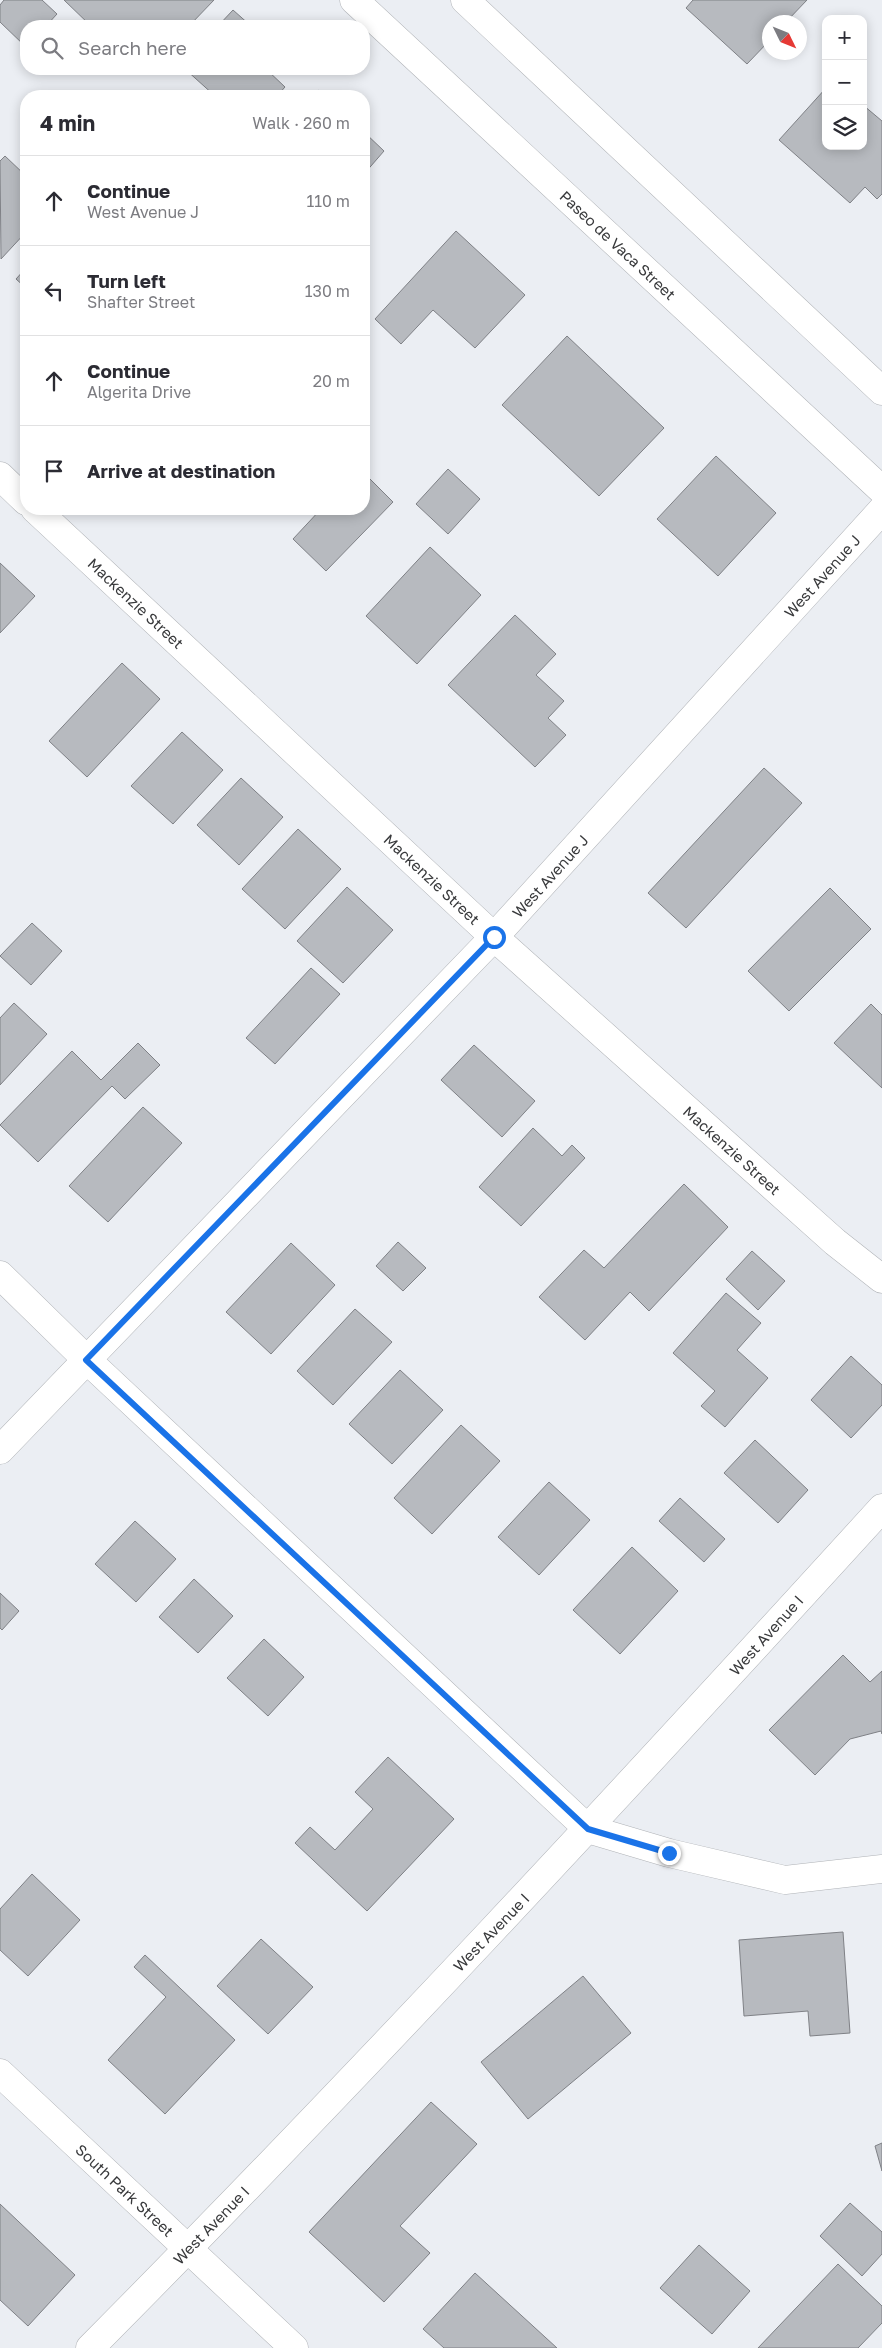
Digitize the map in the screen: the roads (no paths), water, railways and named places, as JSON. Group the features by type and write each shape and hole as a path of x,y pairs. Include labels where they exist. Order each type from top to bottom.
{"street":[{"name":"Paseo de Vaca Street","path":"354,0 882,490"},
{"path":"465,0 882,391"},
{"path":"0,476 20,495"},
{"name":"West Avenue J","path":"0,1450 494,937 882,510"},
{"name":"Mackenzie Street","path":"41,515 494,937 835,1242 882,1279"},
{"path":"0,1275 86,1360 588,1829 669,1853 785,1880 882,1869"},
{"name":"West Avenue I","path":"90,2348 188,2249 588,1829 882,1508"},
{"name":"South Park Street","path":"0,2073 294,2348"}]}
